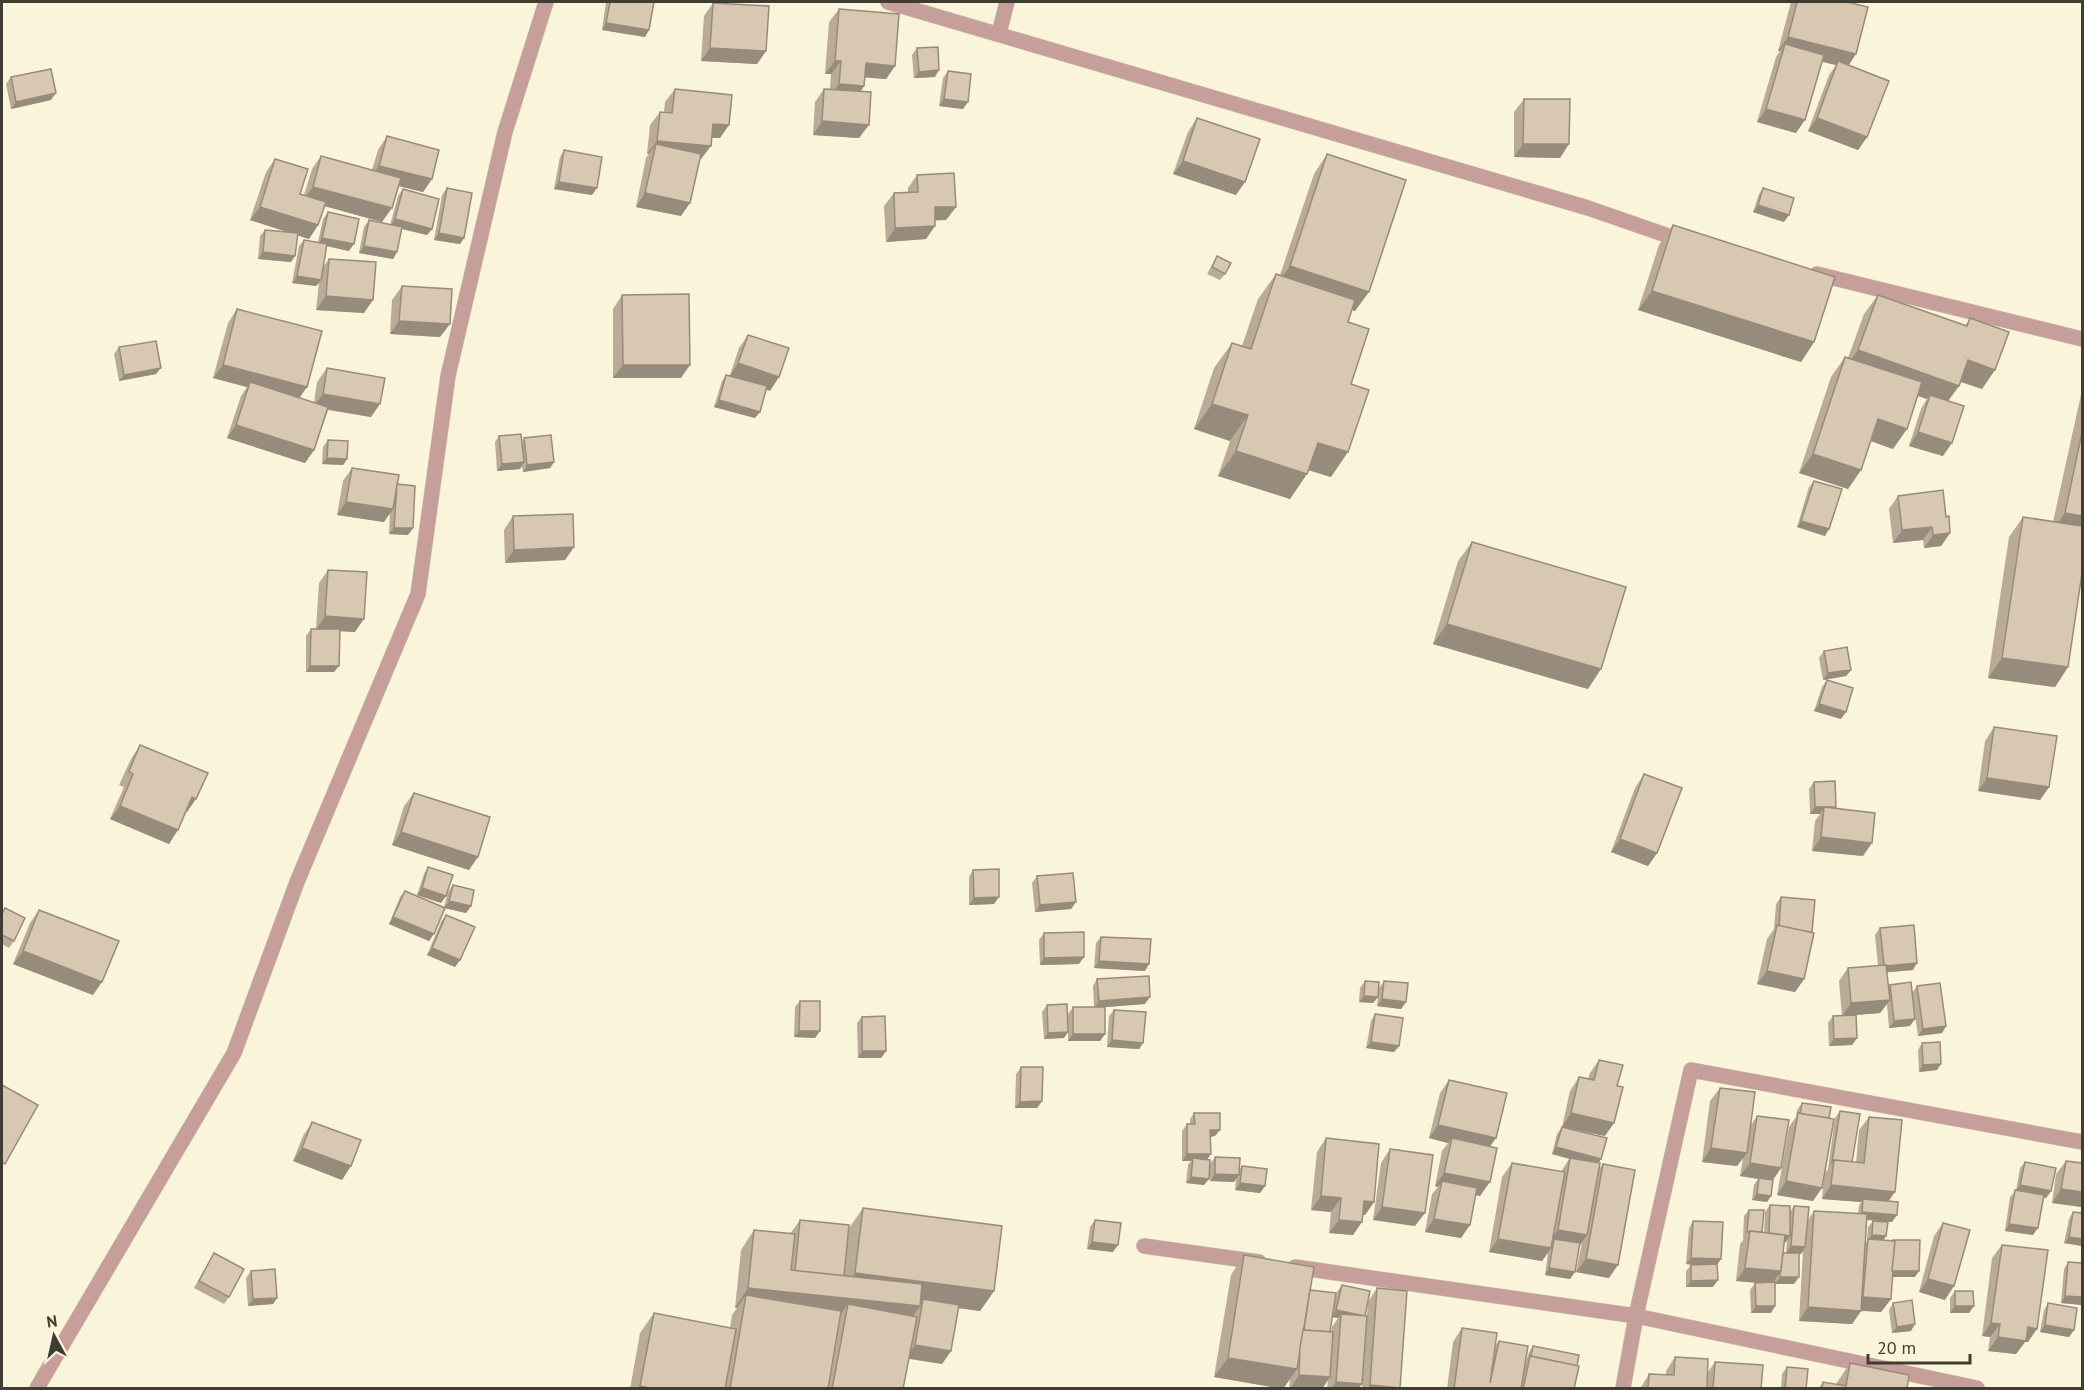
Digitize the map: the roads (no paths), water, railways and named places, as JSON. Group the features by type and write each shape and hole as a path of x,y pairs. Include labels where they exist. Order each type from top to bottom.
{"street":[{"path":"37,1389 234,1053 297,882 418,594 448,376 505,132 546,2"},
{"path":"888,2 1588,208 1692,244"},
{"path":"999,33 1007,2"},
{"path":"1807,272 2082,339"},
{"path":"1623,1389 1636,1316 1691,1070 2082,1142"},
{"path":"1144,1246 1636,1316 1977,1389"}]}
